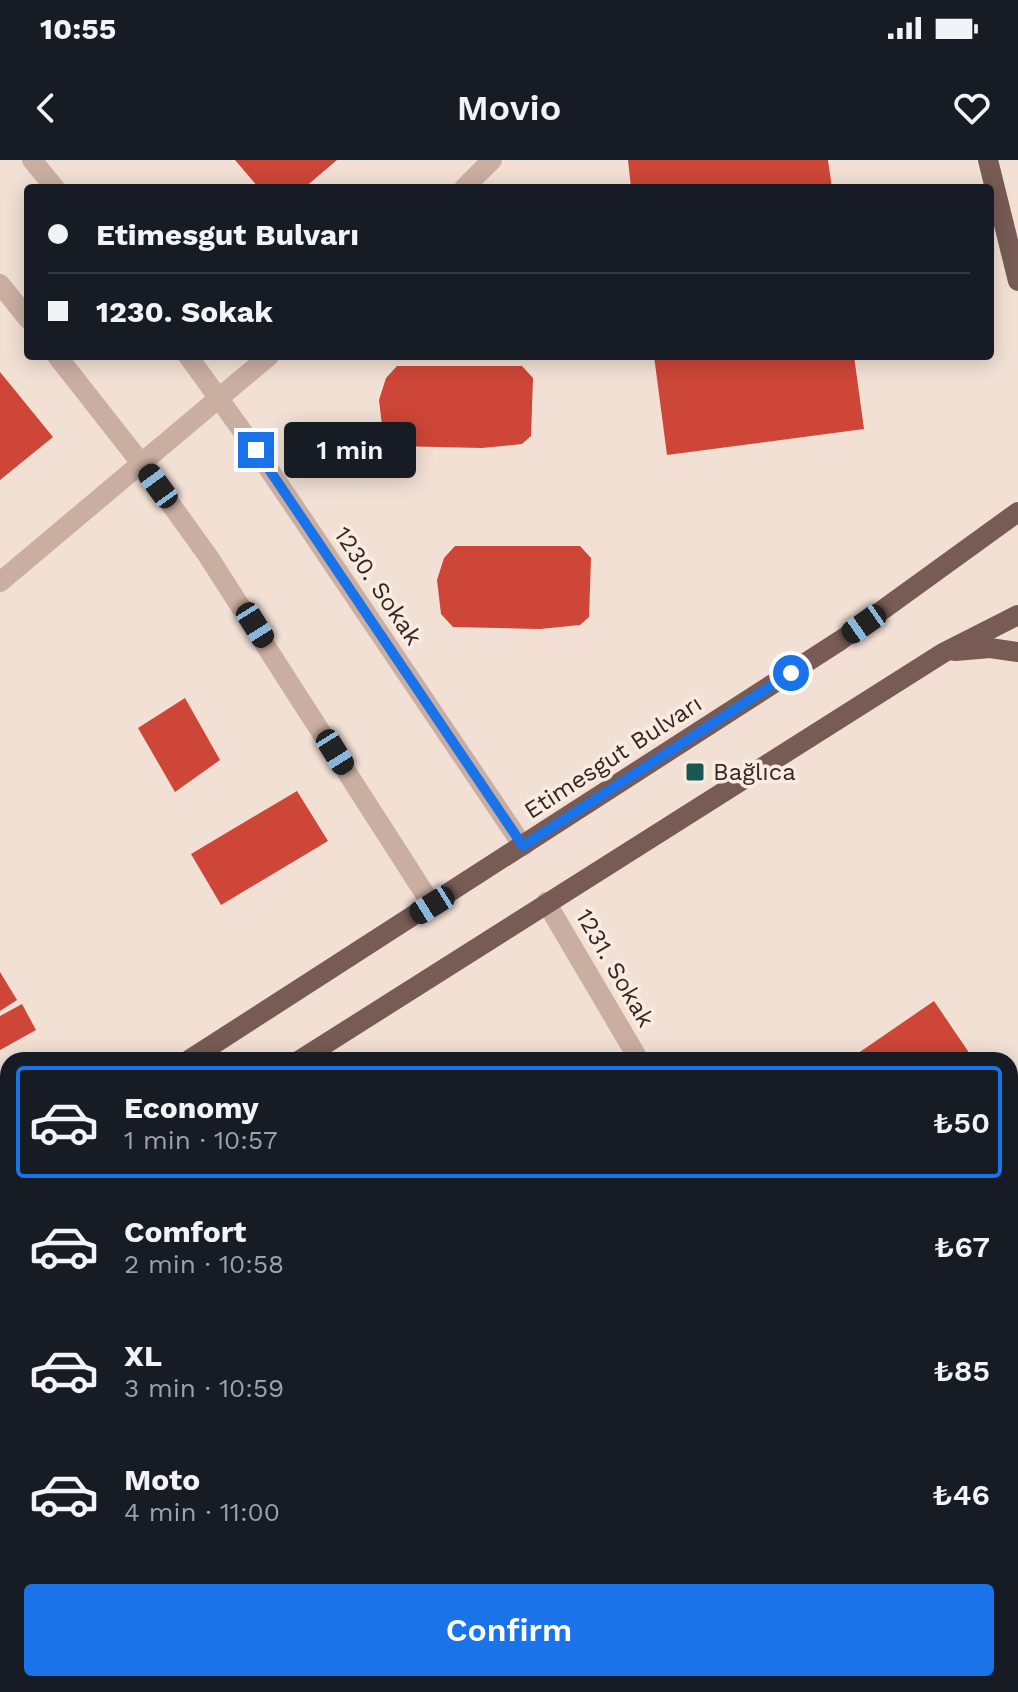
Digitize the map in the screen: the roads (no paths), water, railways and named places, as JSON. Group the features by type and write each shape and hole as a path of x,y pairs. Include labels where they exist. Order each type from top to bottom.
{"main road":[{"path":"988,160 994,184"},
{"path":"994,184 1018,281"},
{"name":"Etimesgut Bulvarı","path":"202,1052 841,640 1018,512"},
{"path":"312,1052 943,653 1018,615"},
{"path":"943,653 990,648 1018,652"}],"street":[{"path":"32,160 52,184"},
{"path":"468,184 492,160"},
{"path":"0,284 24,314"},
{"path":"60,360 141,463 255,625 432,905"},
{"name":"1230. Sokak","path":"191,360 523,846"},
{"path":"0,582 264,360"},
{"name":"1231. Sokak","path":"546,902 634,1052"}],"place":[{"name":"Bağlıca","path":"695,772"}]}
